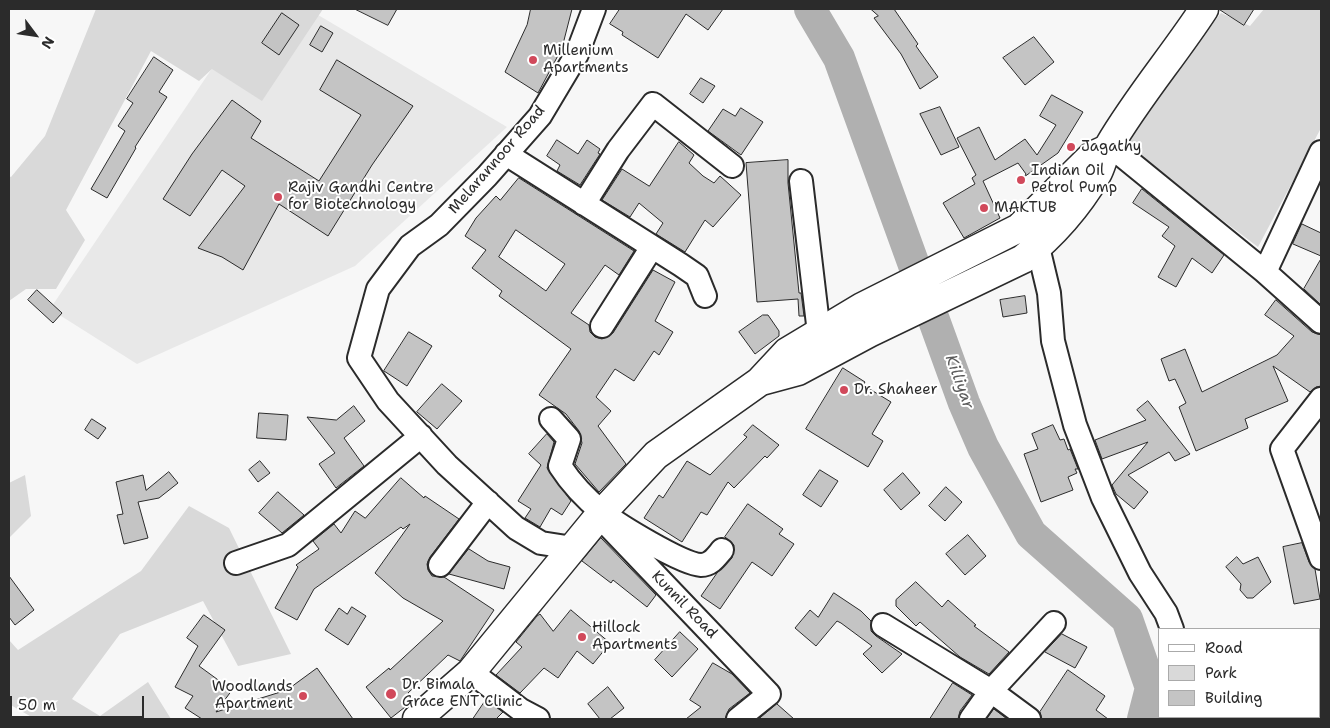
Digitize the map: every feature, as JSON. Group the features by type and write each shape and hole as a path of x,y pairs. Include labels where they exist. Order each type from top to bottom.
{"main road":[{"path":"417,719 471,672 600,514 656,454 759,382 787,352 819,333 866,320 1030,253 1057,230 1099,172 1108,147 1204,9"},
{"path":"759,382 798,371 866,320 1019,228 1092,156 1108,147"}],"street":[{"name":"Melarannoor Road","path":"573,548 541,544 516,528 447,465 388,401 359,358 378,289 410,246 439,225 540,116 577,54 594,9"},
{"path":"584,204 618,150 653,104 732,166"},
{"path":"1108,147 1265,272 1321,322"},
{"path":"1265,272 1321,152"},
{"path":"506,154 696,276 705,296"},
{"path":"801,182 819,333"},
{"path":"602,326 652,247"},
{"path":"1030,253 1049,294 1053,341 1075,425 1103,498 1140,573 1166,613 1172,628"},
{"path":"1321,400 1282,449 1321,558"},
{"path":"551,419 569,439 560,466 569,480 600,514 669,553 700,565 712,562 722,550"},
{"path":"236,563 288,545 421,436"},
{"path":"440,565 488,502"},
{"name":"Kunnil Road","path":"600,514 769,694 738,719"},
{"path":"971,719 991,690 1054,623"},
{"path":"883,625 991,690 1029,719"},
{"path":"471,672 521,710 538,719"}],"shaded area":[{"name":"Rajiv Gandhi Centre for Biotechnology","path":"252,9 308,9 507,127 355,266 137,364 50,309"}],"green space":[{"path":"96,9 323,9 262,101 212,69 199,81 151,51 66,210 85,240 56,289 26,289 9,301 9,176 11,177 45,136"},
{"path":"1264,9 1321,9 1321,128 1258,247 1156,170 1128,144 1177,69 1221,13 1250,26"},
{"path":"25,475 31,516 9,538 9,483"},
{"path":"189,506 229,528 291,654 238,666 203,601 120,634 72,699 100,716 148,682 171,719 35,719 9,704 9,640 18,650 141,571"}],"building":[{"path":"355,9 397,9 388,25"},
{"name":"Millenium Apartments","path":"531,9 572,9 562,48 538,93 505,72 527,25"},
{"path":"620,9 723,9 708,30 686,14 658,58 622,35 623,32 610,24"},
{"path":"871,9 894,9 918,44 916,46 938,77 920,89 901,54 874,18 878,16"},
{"path":"1219,9 1254,9 1244,25"},
{"path":"282,13 299,25 279,55 262,43"},
{"path":"321,26 333,33 322,52 310,45"},
{"path":"1034,37 1054,62 1025,85 1003,58"},
{"path":"154,57 173,70 159,92 167,97 135,147 107,198 91,189 125,131 118,126 133,103 127,99"},
{"name":"Rajiv Gandhi Centre for Biotechnology","path":"337,60 413,106 372,165 328,236 279,204 243,270 222,257 198,248 245,186 222,170 190,216 163,199 192,154 232,100 261,121 251,138 319,181 361,115 320,90"},
{"path":"701,78 715,86 703,103 690,94"},
{"path":"1052,95 1083,112 1058,153 1024,177 1026,174 1018,163 983,181 1000,218 964,238 943,203 975,184 972,178 976,175 957,138 979,127 995,160 1025,139 1037,155 1056,125 1040,116"},
{"path":"940,107 959,147 941,155 920,114"},
{"path":"741,108 763,122 741,155 708,131 723,109 735,116"},
{"path":"557,140 578,154 587,140 600,149 598,153 600,154 580,185 557,171 560,165 547,156"},
{"path":"679,142 694,155 689,163 703,176 714,183 720,176 741,195 713,227 705,220 685,252 656,234 663,223 639,203 630,217 602,200 622,169 649,186"},
{"path":"788,160 788,183 799,293 801,293 804,316 799,316 798,299 757,302 746,163"},
{"path":"519,178 634,251 619,275 605,265 571,313 589,325 590,332 595,337 602,339 613,333 653,270 675,282 655,321 673,332 659,355 654,351 634,381 615,369 596,397 611,411 598,426 626,464 599,492 575,464 582,443 579,431 566,414 539,395 571,349 499,296 502,291 472,268 486,250 465,236 476,218 496,196 500,200","holes":["516,230 565,264 546,291 499,257"]},
{"path":"1142,189 1224,255 1212,273 1192,258 1176,287 1158,277 1175,246 1162,236 1169,227 1133,203"},
{"path":"1302,224 1321,233 1321,256 1293,244"},
{"path":"1321,259 1321,305 1304,289"},
{"path":"37,290 62,313 53,323 28,300"},
{"path":"1025,296 1027,313 1003,317 1000,300"},
{"path":"1276,300 1312,332 1321,335 1321,386 1316,387 1310,392 1273,366 1288,401 1245,419 1248,428 1196,451 1179,407 1186,403 1175,379 1169,381 1161,359 1185,349 1202,392 1277,355 1294,336 1265,315"},
{"path":"763,315 768,315 779,331 779,336 755,354 739,332"},
{"path":"409,332 432,346 407,386 384,371"},
{"path":"843,368 865,382 863,385 891,402 872,434 883,441 868,467 806,429"},
{"path":"442,384 462,401 437,429 417,412"},
{"path":"1148,401 1190,454 1175,461 1169,452 1128,475 1148,492 1134,509 1116,494 1112,485 1148,442 1102,459 1095,440 1146,420 1137,410"},
{"path":"354,406 365,421 344,438 364,466 336,488 319,464 335,453 307,417 336,420"},
{"path":"259,413 288,415 286,440 257,438"},
{"path":"92,419 106,428 98,439 85,430"},
{"path":"753,425 779,445 767,458 765,456 734,488 728,482 707,515 701,512 682,542 644,518 659,495 663,498 687,461 710,475 747,437 744,435"},
{"path":"1053,425 1060,440 1064,439 1068,450 1070,449 1078,469 1075,469 1077,473 1068,477 1073,490 1041,502 1024,454 1038,449 1032,434"},
{"path":"547,434 554,442 547,468 571,501 562,515 551,508 540,527 525,518 531,509 518,501 541,465 529,454"},
{"path":"260,461 270,473 258,482 249,470"},
{"path":"820,470 838,481 821,507 803,495"},
{"path":"169,472 178,483 159,498 138,502 148,538 124,544 117,515 123,514 116,482 143,475 146,490"},
{"path":"903,473 920,493 901,510 884,490"},
{"path":"401,478 424,498 425,496 459,519 430,557 427,564 432,576 444,577 494,610 460,661 448,655 408,693 414,700 391,718 366,687 389,668 390,670 443,621 403,598 375,573 410,524 403,529 401,527 314,589 297,620 275,608 298,567 296,565 319,549 313,541 334,524 341,533 355,511 365,518"},
{"path":"946,487 962,502 945,521 929,506"},
{"path":"278,492 304,515 282,533 259,513"},
{"path":"748,504 783,529 779,534 794,544 772,576 752,562 720,609 701,596 717,573 732,558 734,545 725,537"},
{"path":"968,535 986,556 965,575 946,554"},
{"path":"601,538 656,595 647,607 613,580 611,583 582,561"},
{"path":"1302,543 1309,562 1315,569 1320,599 1294,604 1283,547"},
{"path":"469,549 488,561 510,567 504,589 449,574"},
{"path":"1237,557 1243,564 1258,557 1271,582 1253,598 1247,598 1240,590 1241,584 1226,567"},
{"path":"9,576 34,610 15,625 9,617"},
{"path":"916,582 942,607 948,600 976,625 974,626 1009,652 989,674 960,657 920,622 916,626 896,606 896,600"},
{"path":"834,593 861,611 871,621 871,631 902,654 882,673 863,654 872,646 841,623 837,621 816,646 795,628 810,610 818,617"},
{"path":"352,607 366,616 348,645 325,630 339,608 347,614"},
{"path":"571,610 610,643 593,664 577,651 558,678 544,668 520,693 496,675 522,647 516,642 537,616 540,614 553,631"},
{"path":"204,615 225,630 199,666 232,690 216,712 287,690 317,668 353,719 202,719 185,708 193,696 175,687 198,646 187,638"},
{"path":"680,632 698,649 672,677 655,660"},
{"path":"1062,634 1087,647 1075,668 1045,652"},
{"path":"713,663 732,674 750,693 729,709 725,719 686,719 701,707 690,700"},
{"path":"1068,670 1105,696 1096,710 1108,719 1042,719 1040,712"},
{"path":"953,683 972,695 960,711 958,719 930,719"},
{"path":"608,687 624,708 610,719 600,719 588,704"},
{"path":"486,700 503,712 496,719 473,719"},
{"path":"777,704 794,719 759,719"},
{"path":"994,709 1007,719 987,719"}],"waterway":[{"name":"Killiyar","path":"810,9 839,58 964,403 983,447 1031,534 1127,619 1151,688 1143,719"}],"place":[{"name":"Millenium Apartments","path":"533,60"},
{"name":"Jagathy","path":"1071,147"},
{"name":"Indian Oil Petrol Pump","path":"1021,180"},
{"name":"Rajiv Gandhi Centre for Biotechnology","path":"278,197"},
{"name":"MAKTUB","path":"984,208"},
{"name":"Dr. Shaheer","path":"844,390"},
{"name":"Hillock Apartments","path":"582,637"},
{"name":"Dr. Bimala Grace ENT Clinic","path":"391,694"},
{"name":"Woodlands Apartment","path":"303,696"}]}
